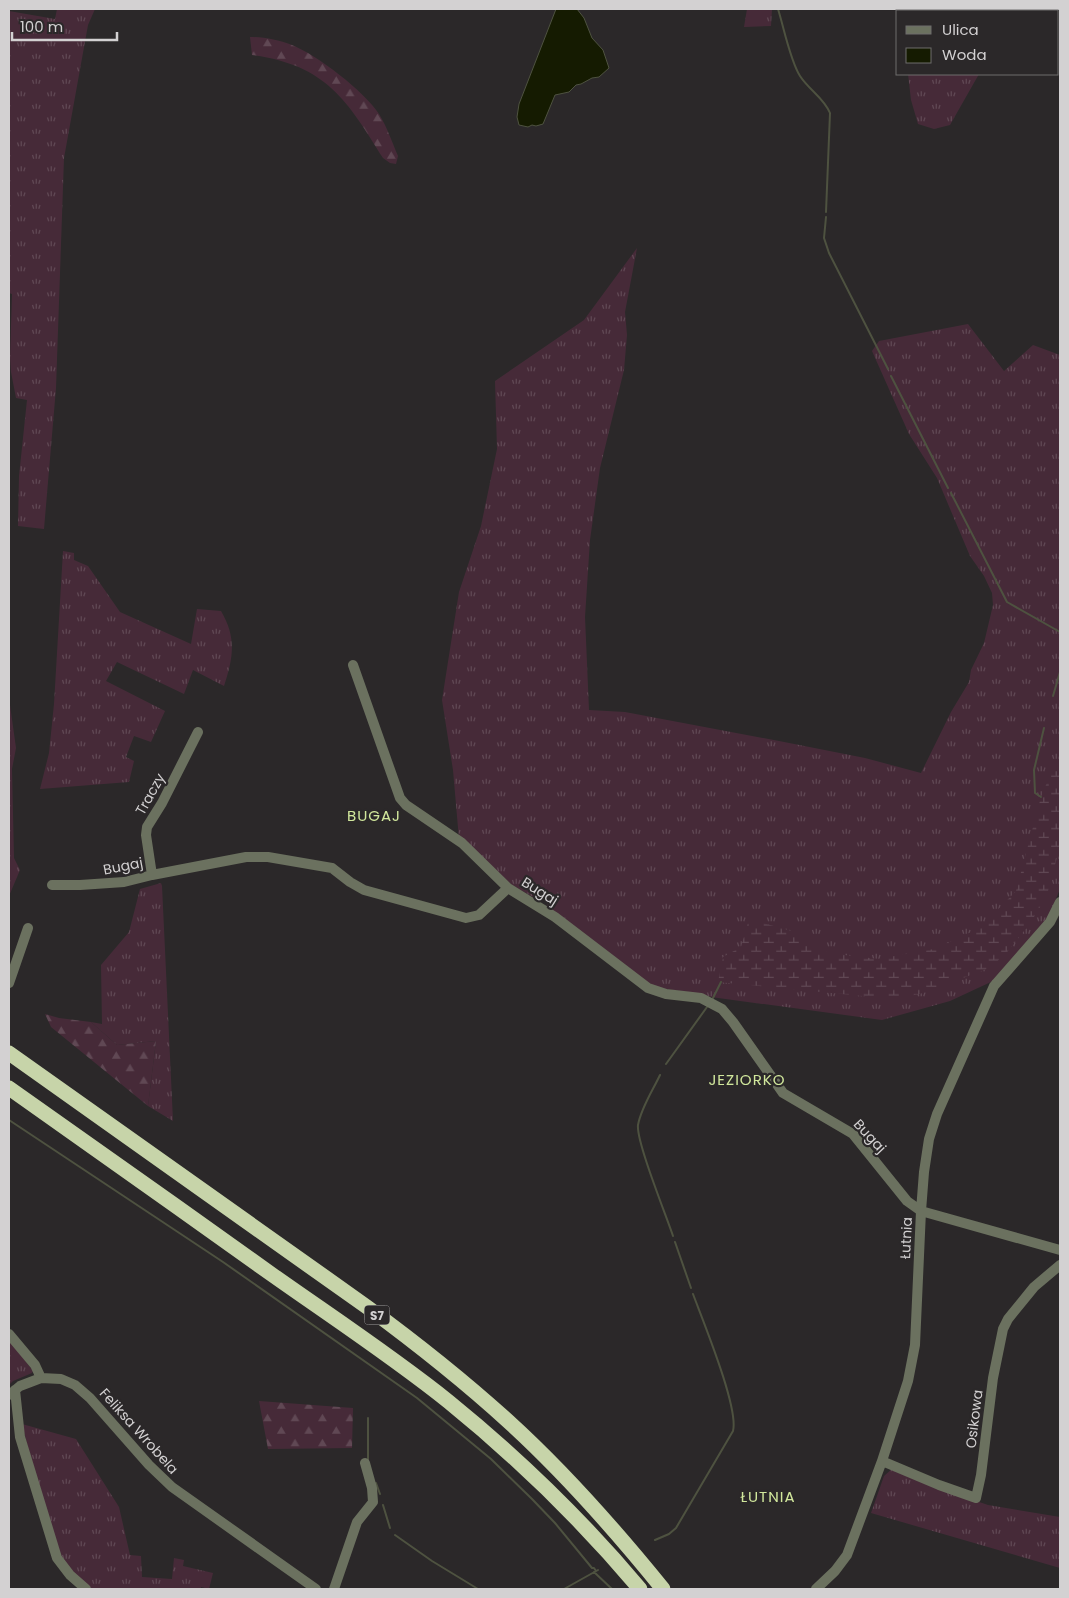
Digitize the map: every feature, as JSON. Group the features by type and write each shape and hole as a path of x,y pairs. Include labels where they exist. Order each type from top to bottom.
{"highway":[{"name":"S7","path":"9,1053 367,1307 465,1383 536,1448 608,1524 663,1589"},
{"name":"S7","path":"9,1088 447,1400 521,1463 554,1495 610,1553 640,1589"}],"street":[{"path":"353,665 400,798 415,811 462,843 508,888"},
{"name":"Traczy","path":"152,875 146,834 147,827 162,803 198,732"},
{"name":"Bugaj","path":"52,885 130,881 246,857 268,857 332,868 364,890 466,918 479,915 508,888 555,917 648,988 666,994 701,998 722,1009 783,1093 853,1134 907,1201 921,1211"},
{"name":"Łutnia","path":"816,1589 835,1571 847,1555 882,1461 908,1381 915,1345 921,1211 929,1140 937,1114 994,986 1037,938 1059,907"},
{"path":"9,983 28,928"},
{"path":"921,1211 1060,1250"},
{"name":"Osikowa","path":"882,1461 976,1498 981,1476 993,1378 1003,1328 1034,1287 1060,1265"},
{"path":"9,1334 35,1366 41,1378 27,1382 12,1393 20,1437 57,1558 70,1575 86,1589"},
{"name":"Feliksa Wrobela","path":"41,1378 61,1379 82,1389 149,1465 172,1487 316,1589"},
{"path":"334,1589 356,1522 373,1502 372,1488 365,1463"}],"green space":[{"path":"57,9 95,9 88,25 64,158 56,388 44,529 18,526 19,476 27,400 16,398 10,358 12,294 9,293 9,11 55,19"},
{"path":"747,9 772,9 771,26 744,27"},
{"path":"1010,9 1012,10 901,10"},
{"path":"250,37 271,39 302,50 327,65 363,95 379,114 387,129 398,156 396,164 390,163 383,158 358,119 332,88 299,67 252,55"},
{"path":"908,75 978,75 950,125 934,129 918,124 911,100"},
{"path":"637,248 625,312 627,335 624,370 600,468 590,540 585,617 589,710 625,712 779,741 865,758 921,773 951,712 969,682 971,670 984,643 993,605 992,593 984,576 970,556 937,478 909,434 872,351 879,341 968,324 1004,371 1033,345 1060,355 1060,889 1050,913 1042,926 993,981 950,1001 882,1020 711,997 648,985 546,907 552,897 543,891 533,897 512,885 459,839 453,770 442,700 459,592 481,526 497,449 495,381 584,320"},
{"path":"63,551 74,553 74,560 88,566 120,612 191,644 197,609 221,611 229,630 232,648 230,666 224,686 193,670 184,694 117,662 106,681 165,711 151,742 134,736 126,757 134,761 129,782 40,789 49,753 54,704"},
{"path":"9,698 16,748 12,769 14,858 20,870 9,896"},
{"path":"1053,768 1060,773 1060,846 1047,895 1031,922 1004,956 987,969 920,994 893,999 718,982 723,957 741,947 749,919 792,931 828,953 878,959 934,949 980,928 1016,891 1041,797"},
{"path":"161,883 173,1121 148,1106 156,1041 117,1045 91,1022 102,1024 101,965 129,932 140,889"},
{"path":"45,1014 59,1018 91,1022 117,1045 156,1041 148,1106 51,1027"},
{"path":"9,1339 33,1371 9,1385"},
{"path":"259,1401 353,1408 352,1448 268,1449"},
{"path":"22,1424 76,1439 119,1507 130,1555 141,1556 142,1577 172,1579 174,1558 184,1560 183,1566 213,1573 209,1589 201,1587 201,1589 90,1589 64,1564 43,1507"},
{"path":"892,1469 988,1505 1060,1517 1060,1568 871,1513 884,1476"}],"water":[{"path":"556,9 577,9 584,18 592,38 603,50 609,68 599,77 576,85 569,92 555,95 543,124 528,127 519,125 517,117 519,104"}],"waterway":[{"path":"778,9 796,69 830,113 826,212"},
{"path":"826,217 824,238 829,253 888,369"},
{"path":"891,376 948,488"},
{"path":"951,493 1007,602 1060,632"},
{"path":"1053,696 1060,672"},
{"path":"1041,797 1035,793 1034,770 1044,728"},
{"path":"713,998 721,982"},
{"path":"666,1064 707,1007"},
{"path":"660,1075 647,1099 638,1125 646,1162 673,1236"},
{"path":"9,1120 223,1262 417,1398 491,1459 555,1523 596,1571"},
{"path":"675,1242 691,1288"},
{"path":"655,1540 669,1534 676,1528 733,1431 731,1404 726,1385 693,1294"},
{"path":"368,1418 368,1461"},
{"path":"376,1483 380,1494"},
{"path":"383,1505 390,1528"},
{"path":"395,1535 432,1561 478,1589"},
{"path":"564,1589 598,1570"},
{"path":"594,1572 612,1589"}],"district":[{"name":"BUGAJ","path":"374,815"},
{"name":"JEZIORKO","path":"747,1079"},
{"name":"ŁUTNIA","path":"768,1496"}]}
